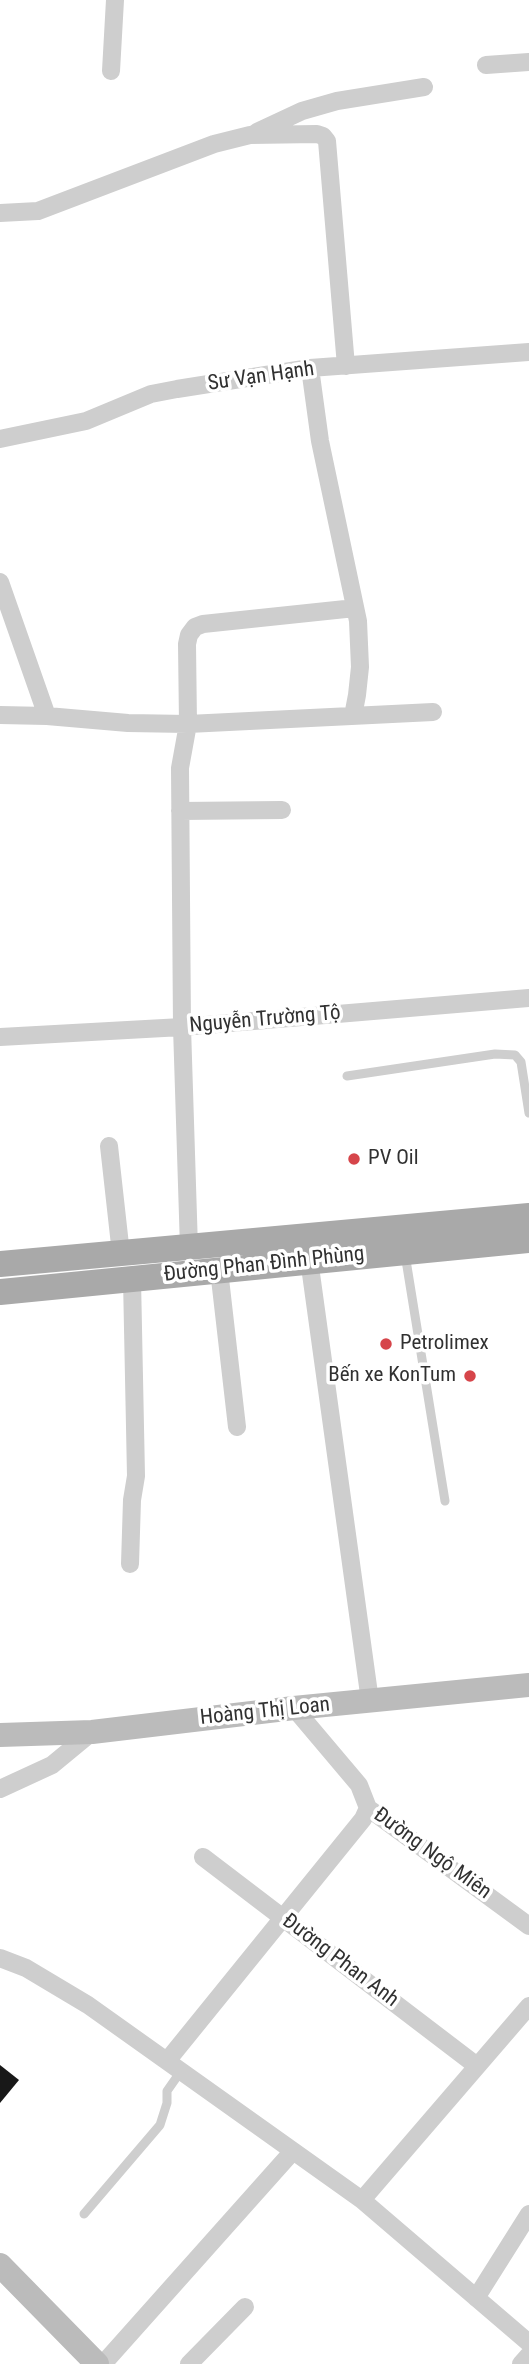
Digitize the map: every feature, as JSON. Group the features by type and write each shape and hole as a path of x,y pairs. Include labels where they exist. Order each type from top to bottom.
{"main road":[{"name":"Đường Phan Đình Phùng","path":"0,1292 219,1270 308,1250 404,1239 529,1216"},
{"name":"Đường Phan Đình Phùng","path":"404,1239 529,1240"},
{"name":"Đường Phan Đình Phùng","path":"0,1264 189,1248 308,1250"}],"street":[{"path":"111,71 114,0"},
{"path":"485,65 529,62"},
{"path":"0,213 38,211 214,144 250,135 302,111 337,101 424,87"},
{"path":"250,135 317,134 327,141 346,366"},
{"name":"Sư Vạn Hạnh","path":"0,439 86,421 151,394 310,368 529,352"},
{"path":"310,368 320,441 358,621 360,667 353,716"},
{"path":"0,582 47,716"},
{"path":"189,1248 182,1027 180,768 188,724 189,635 195,627 204,624 355,608"},
{"path":"0,715 188,724 433,712"},
{"path":"180,811 282,810"},
{"name":"Nguyễn Trường Tộ","path":"0,1037 182,1027 529,998"},
{"path":"109,1146 121,1254"},
{"path":"308,1250 370,1700"},
{"path":"219,1270 237,1427"},
{"path":"130,1564 132,1500 136,1476 132,1279"},
{"name":"Hoàng Thị Loan","path":"1,1731 92,1732 294,1708 529,1685"},
{"name":"Đường Ngộ Miên","path":"294,1708 359,1785 368,1808 529,1926"},
{"path":"0,1789 52,1765 92,1732"},
{"path":"174,2066 283,1918 363,1819 368,1808"},
{"name":"Đường Phan Anh","path":"203,1857 477,2066"},
{"path":"0,1958 26,1968 88,2005 362,2200 529,2343"},
{"path":"362,2200 529,2006"},
{"path":"103,2364 293,2151"},
{"path":"476,2298 529,2214"},
{"path":"0,2265 97,2364"},
{"path":"189,2364 245,2307"},
{"path":"521,2364 529,2356"}],"lane":[{"path":"346,1076 495,1054 515,1055 521,1062 529,1113"},
{"path":"404,1239 445,1501"},
{"path":"84,2214 160,2125 174,2066"}],"building":[{"path":"0,2065 19,2080 0,2103"}],"place":[{"name":"PV Oil","path":"354,1159"},
{"name":"Petrolimex","path":"386,1344"},
{"name":"Bến xe KonTum","path":"470,1376"}]}
